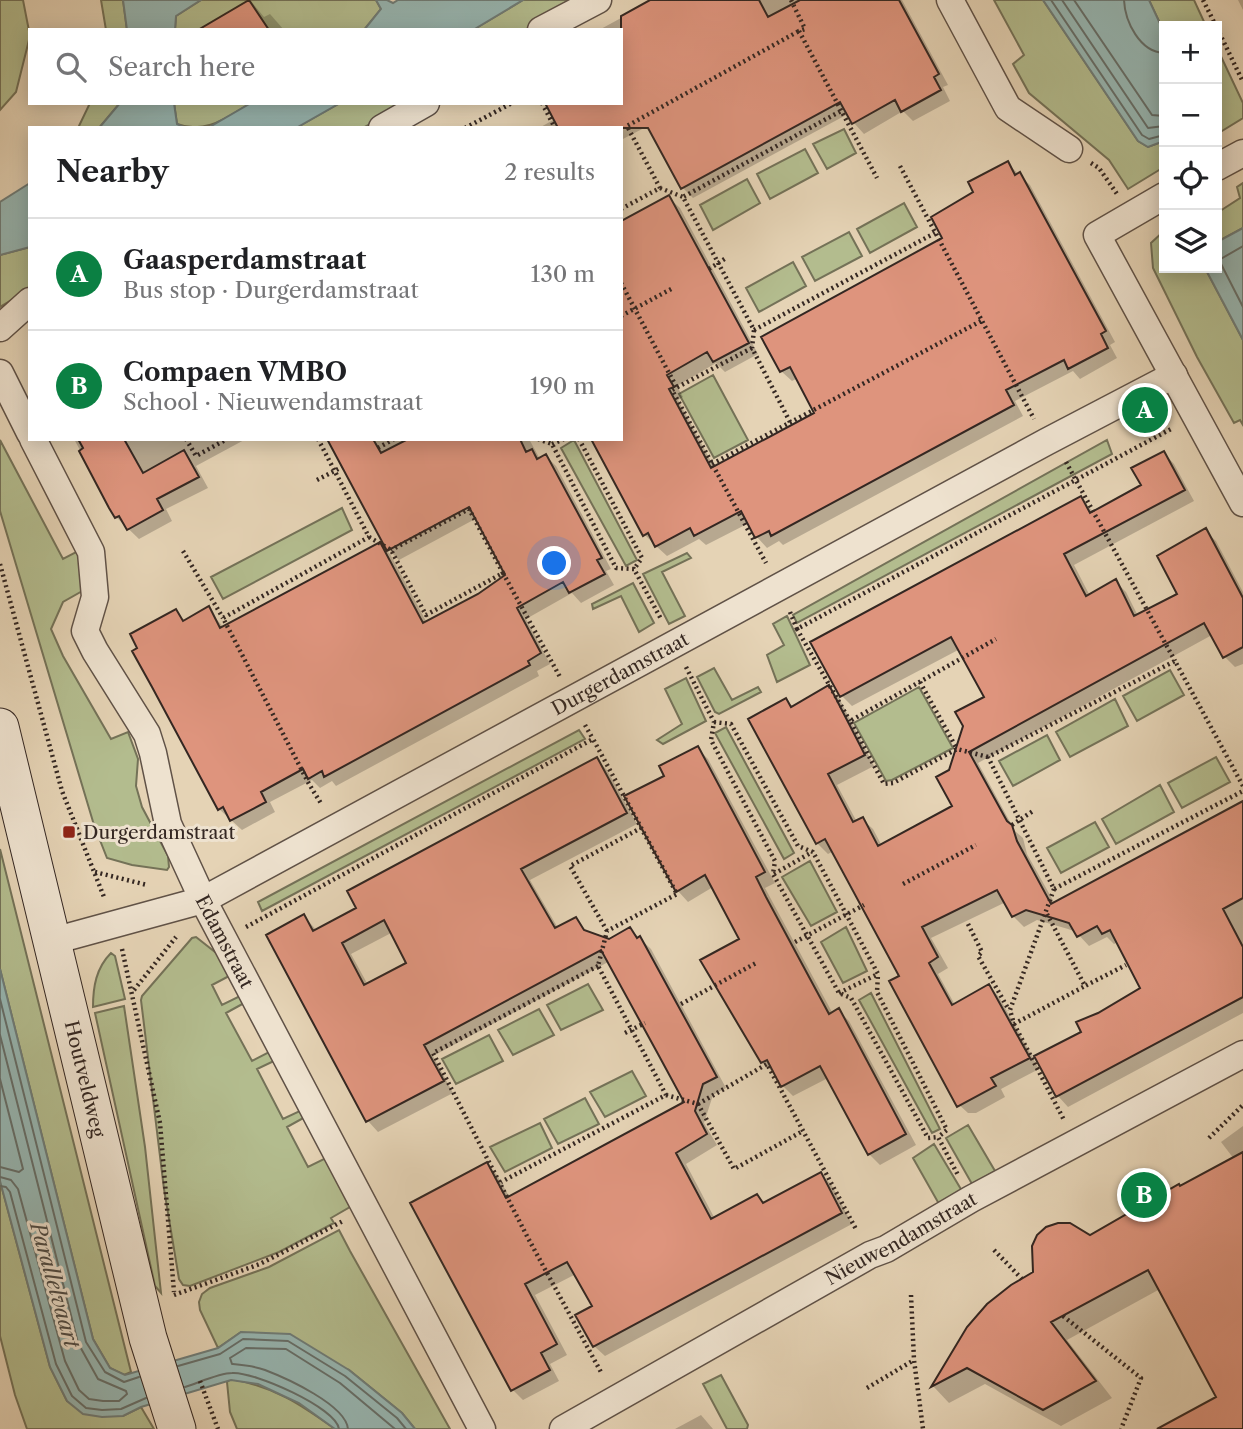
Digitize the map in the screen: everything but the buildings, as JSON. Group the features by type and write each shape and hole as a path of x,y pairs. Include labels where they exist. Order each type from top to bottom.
{"street":[{"path":"545,28 598,0"},
{"path":"950,0 1008,108 1069,149"},
{"path":"386,126 422,105"},
{"path":"1222,164 1243,153"},
{"path":"1159,199 1097,234 1243,503"},
{"path":"0,328 28,304"},
{"path":"0,373 28,429"},
{"name":"Durgerdamstraat","path":"53,941 203,900 335,826 1174,375"},
{"name":"Edamstraat","path":"34,441 92,552 95,597 85,631 147,734 168,824 203,900 482,1429"},
{"name":"Houtveldweg","path":"0,727 148,1338 177,1429"},
{"name":"Nieuwendamstraat","path":"562,1429 971,1199 1243,1054"}],"path":[{"path":"623,128 805,29 791,0"},
{"path":"1203,0 1213,21"},
{"path":"799,31 877,178"},
{"path":"1222,39 1243,82"},
{"path":"469,126 508,105"},
{"path":"543,105 554,126"},
{"path":"682,197 841,111"},
{"path":"627,125 660,188 682,197 754,330 752,348 790,422"},
{"path":"1069,149 1099,168 1130,215"},
{"path":"900,166 981,321 1175,661 1243,788 1055,889 1010,1010"},
{"path":"623,208 660,188"},
{"path":"754,330 935,233"},
{"path":"709,269 726,258"},
{"path":"623,287 677,388"},
{"path":"623,316 673,288"},
{"path":"712,464 981,321"},
{"path":"187,441 196,456 223,441"},
{"path":"319,441 369,537 391,550 426,615 503,573"},
{"path":"378,448 390,441"},
{"path":"544,441 552,444 559,441"},
{"path":"580,441 642,558 634,569"},
{"path":"552,444 616,568 634,569"},
{"path":"317,480 342,467"},
{"path":"391,550 469,509 572,700"},
{"path":"223,618 369,537"},
{"path":"183,551 223,618 309,784 335,826"},
{"path":"634,569 714,722 711,740 775,861 773,874 839,993 851,999 928,1138 938,1137 947,1130 877,992 878,974 813,852 798,846 731,724 714,722"},
{"path":"797,629 884,784 893,783 957,748"},
{"path":"850,721 996,639"},
{"path":"920,682 957,748 988,757 1175,661"},
{"path":"224,939 593,739 677,894 607,932 597,966 666,1095"},
{"path":"988,757 1055,889"},
{"path":"1012,825 1033,811"},
{"path":"607,932 570,866 641,828"},
{"path":"903,884 976,845"},
{"path":"773,874 813,852"},
{"path":"133,991 203,900"},
{"path":"795,942 864,905"},
{"path":"1047,914 1085,986"},
{"path":"968,924 982,952 978,956 1010,1010 1014,1024 1077,1144"},
{"path":"681,1004 756,963"},
{"path":"1014,1024 1126,965"},
{"path":"597,966 433,1053 528,1238 616,1399"},
{"path":"839,993 878,974"},
{"path":"625,1033 645,1023"},
{"path":"501,1182 666,1095 698,1104 767,1065 870,1255"},
{"path":"698,1104 734,1169 803,1131"},
{"path":"1209,1138 1243,1105"},
{"path":"938,1137 971,1199"},
{"path":"174,1295 275,1258 366,1209"},
{"path":"994,1250 1022,1279"},
{"path":"911,1295 914,1360 923,1429"},
{"path":"1063,1316 1141,1378 1121,1429"},
{"path":"867,1388 914,1360"},
{"path":"212,1414 218,1429"}],"green space":[{"path":"0,0 23,0 28,28 28,44 16,92 0,110"},
{"path":"101,0 123,0 127,28 106,28"},
{"path":"201,0 376,0 381,9 366,28 175,28 176,16"},
{"path":"523,0 582,0 530,28 476,28"},
{"path":"994,0 1043,0 1138,141 1148,147 1159,143 1159,170 1128,189 1109,160 1029,93 1013,64 1024,55"},
{"path":"1149,0 1194,0 1204,21 1159,21"},
{"path":"1222,59 1243,103 1243,118 1222,131"},
{"path":"89,105 118,105 101,126 79,126"},
{"path":"174,105 248,105 207,126 177,124"},
{"path":"336,105 405,105 367,126 300,126"},
{"path":"844,129 856,153 827,169 813,144"},
{"path":"805,149 818,173 770,199 757,174"},
{"path":"747,179 760,203 713,230 700,205"},
{"path":"1243,183 1243,228 1222,239 1222,210 1240,198 1237,187"},
{"path":"904,203 917,227 870,253 857,229"},
{"path":"849,232 862,256 815,281 802,257"},
{"path":"1159,236 1159,273 1208,273 1243,340 1243,425 1240,420 1234,423 1197,357 1153,268 1151,243"},
{"path":"28,248 28,290 0,307 0,255"},
{"path":"793,262 806,286 759,312 746,288"},
{"path":"713,375 748,440 714,458 679,394"},
{"path":"0,440 63,559 80,550 84,590 63,602 51,629 63,656 111,739 128,732 138,759 136,786 142,807 168,856 167,870 107,858 94,825 0,511"},
{"path":"1107,440 1112,454 797,623 793,615"},
{"path":"575,441 637,560 626,566 561,448"},
{"path":"342,508 352,530 223,599 211,577"},
{"path":"687,553 691,558 662,572 685,616 669,624 643,574"},
{"path":"633,583 654,623 639,632 621,596 593,609 592,604"},
{"path":"787,616 810,665 777,682 767,655 784,645 773,624"},
{"path":"714,668 732,700 758,687 761,692 719,714 715,712 697,677"},
{"path":"1170,670 1184,695 1137,721 1123,696"},
{"path":"686,678 706,721 663,744 657,740 682,724 665,689"},
{"path":"919,687 953,748 886,781 854,723"},
{"path":"1115,699 1128,726 1070,757 1056,732"},
{"path":"726,727 794,853 784,859 715,733"},
{"path":"579,730 585,739 262,911 258,902"},
{"path":"1047,735 1060,760 1013,786 999,761"},
{"path":"1216,757 1230,782 1182,808 1168,783"},
{"path":"1160,785 1174,812 1116,844 1102,819"},
{"path":"1095,822 1109,847 1061,873 1047,848"},
{"path":"0,849 131,1372 124,1375 110,1368 93,1339 0,969"},
{"path":"810,861 837,912 811,926 782,877"},
{"path":"846,927 867,971 843,983 821,942"},
{"path":"196,937 220,956 231,975 212,985 222,1005 242,995 246,1002 226,1013 252,1061 271,1051 276,1060 257,1069 283,1119 304,1109 307,1116 287,1127 308,1167 330,1156 355,1204 331,1218 334,1223 279,1252 190,1286 183,1285 179,1279 164,1189 141,1000 192,938"},
{"path":"111,953 115,956 125,999 93,1007 96,978"},
{"path":"588,984 603,1010 561,1030 547,1005"},
{"path":"871,993 940,1129 932,1133 859,1000"},
{"path":"124,1006 145,1147 161,1293 155,1286 95,1013"},
{"path":"539,1009 554,1035 513,1055 498,1030"},
{"path":"489,1035 503,1061 456,1084 442,1059"},
{"path":"632,1071 646,1096 605,1117 590,1092"},
{"path":"585,1098 599,1124 558,1144 544,1119"},
{"path":"540,1123 552,1148 505,1172 490,1147"},
{"path":"968,1125 995,1171 972,1184 946,1138"},
{"path":"934,1144 962,1191 939,1204 913,1158"},
{"path":"0,1181 50,1367 67,1401 123,1416 141,1407 154,1429 27,1429 0,1336"},
{"path":"339,1230 450,1429 415,1429 402,1413 349,1370 241,1332 218,1348 200,1310 202,1294 210,1288 269,1267"},
{"path":"721,1375 748,1425 747,1429 727,1429 703,1384"},
{"path":"231,1379 247,1382 286,1398 335,1429 237,1429 230,1412 227,1382"}],"water":[{"path":"123,0 201,0 176,16 175,28 127,28"},
{"path":"376,0 393,3 398,0 523,0 476,28 366,28 381,9"},
{"path":"1043,0 1149,0 1159,21 1159,143 1148,147 1138,141"},
{"path":"118,105 174,105 177,124 182,126 101,126"},
{"path":"248,105 336,105 300,126 211,126"},
{"path":"28,184 28,248 0,255 0,202"},
{"path":"1243,228 1243,340 1208,273 1222,273 1222,239"},
{"name":"Parallelvaart","path":"0,969 93,1339 110,1368 125,1375 218,1348 241,1332 290,1334 349,1370 402,1413 415,1429 335,1429 299,1403 258,1384 231,1380 141,1407 123,1416 83,1414 67,1401 50,1367 0,1181"}],"place":[{"name":"Gaasperdamstraat","path":"1145,410"},
{"name":"Durgerdamstraat","path":"69,832"},
{"name":"Compaen VMBO","path":"1144,1195"}]}
